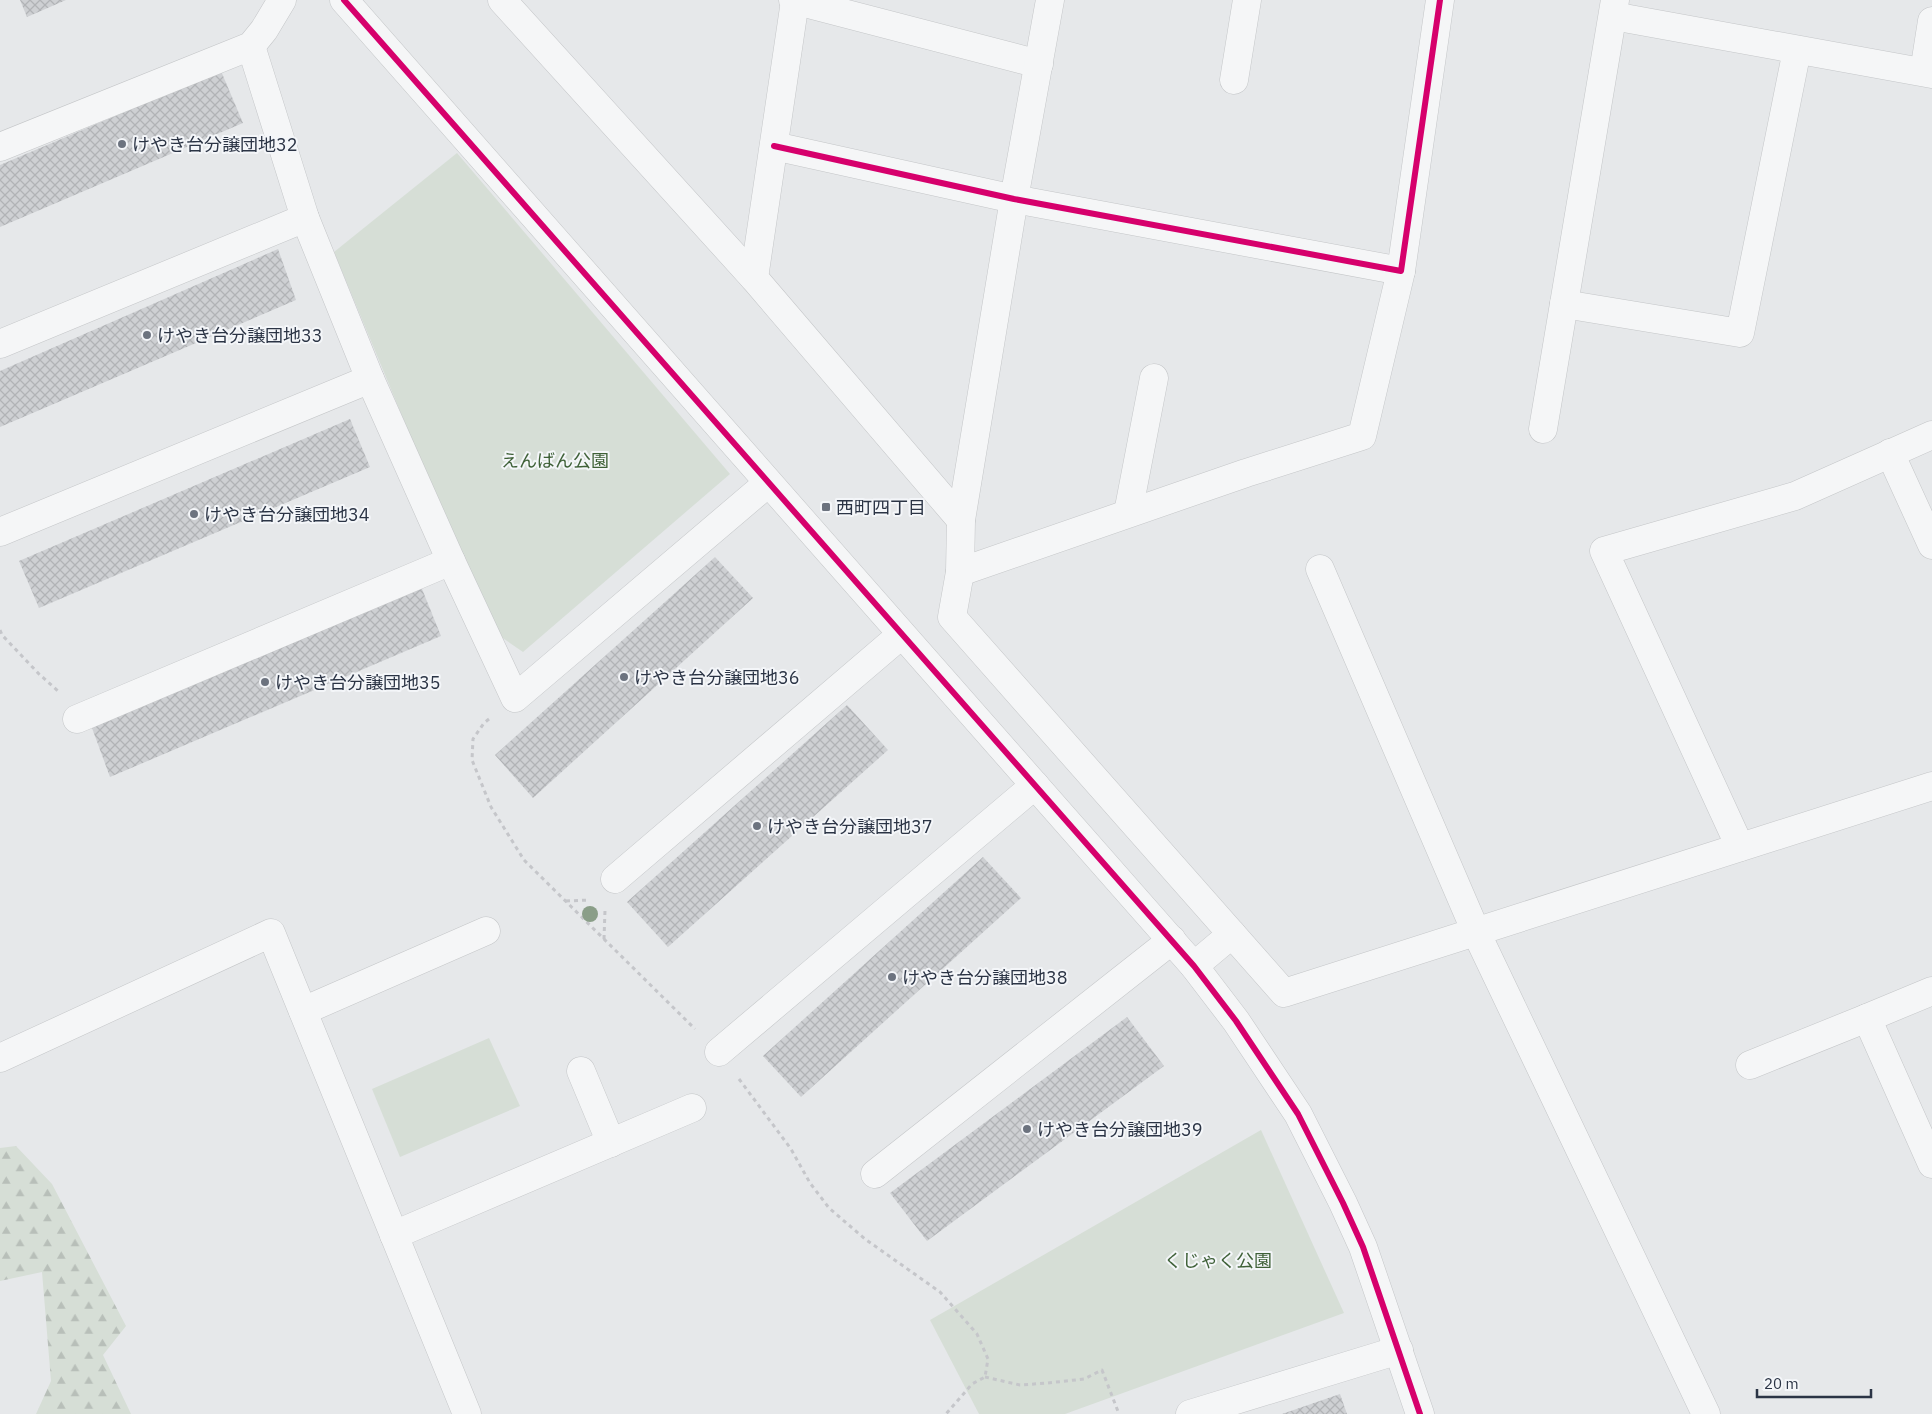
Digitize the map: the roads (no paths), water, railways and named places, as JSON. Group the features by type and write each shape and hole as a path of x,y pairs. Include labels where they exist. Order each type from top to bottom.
{"street":[{"path":"0,147 251,46 264,30 282,0"},
{"path":"344,0 901,635 1172,940 1236,1021 1298,1114 1343,1203 1363,1248 1420,1414"},
{"path":"502,0 754,278 961,520"},
{"path":"754,278 794,0 1039,64"},
{"path":"1050,0 1014,199 961,520 960,572 952,617 1284,994 1932,786"},
{"path":"1234,80 1247,0"},
{"path":"960,572 1246,473 1362,436 1401,271 1440,0"},
{"path":"1543,429 1614,8 1796,50 1928,73 1932,21"},
{"path":"251,46 304,218 370,379 451,561 515,698 768,483"},
{"path":"1564,304 1740,333 1796,50"},
{"path":"774,146 1014,199 1401,271"},
{"path":"0,344 304,218"},
{"path":"1128,514 1154,378"},
{"path":"0,532 370,379"},
{"path":"1740,847 1604,551 1795,496 1932,435"},
{"path":"1890,453 1932,546"},
{"path":"77,719 451,561"},
{"path":"1320,569 1476,932 1706,1414"},
{"path":"615,879 901,635"},
{"path":"719,1052 1035,785"},
{"path":"303,1011 486,931"},
{"path":"0,1058 271,933 467,1414"},
{"path":"1194,966 1232,934"},
{"path":"875,1174 1172,940"},
{"path":"1750,1065 1932,990"},
{"path":"1867,1018 1932,1164"},
{"path":"581,1071 611,1143"},
{"path":"394,1236 692,1108"},
{"path":"1190,1414 1399,1350"}],"place":[{"name":"けやき台分譲団地32","path":"122,144"},
{"name":"けやき台分譲団地33","path":"147,335"},
{"name":"西町四丁目","path":"826,507"},
{"name":"けやき台分譲団地34","path":"194,514"},
{"name":"けやき台分譲団地36","path":"624,677"},
{"name":"けやき台分譲団地35","path":"265,682"},
{"name":"けやき台分譲団地37","path":"757,826"},
{"name":"けやき台分譲団地38","path":"892,977"},
{"name":"けやき台分譲団地39","path":"1027,1129"}],"park label":[{"name":"えんばん公園","path":"555,460"},
{"name":"くじゃく公園","path":"1218,1260"}]}
